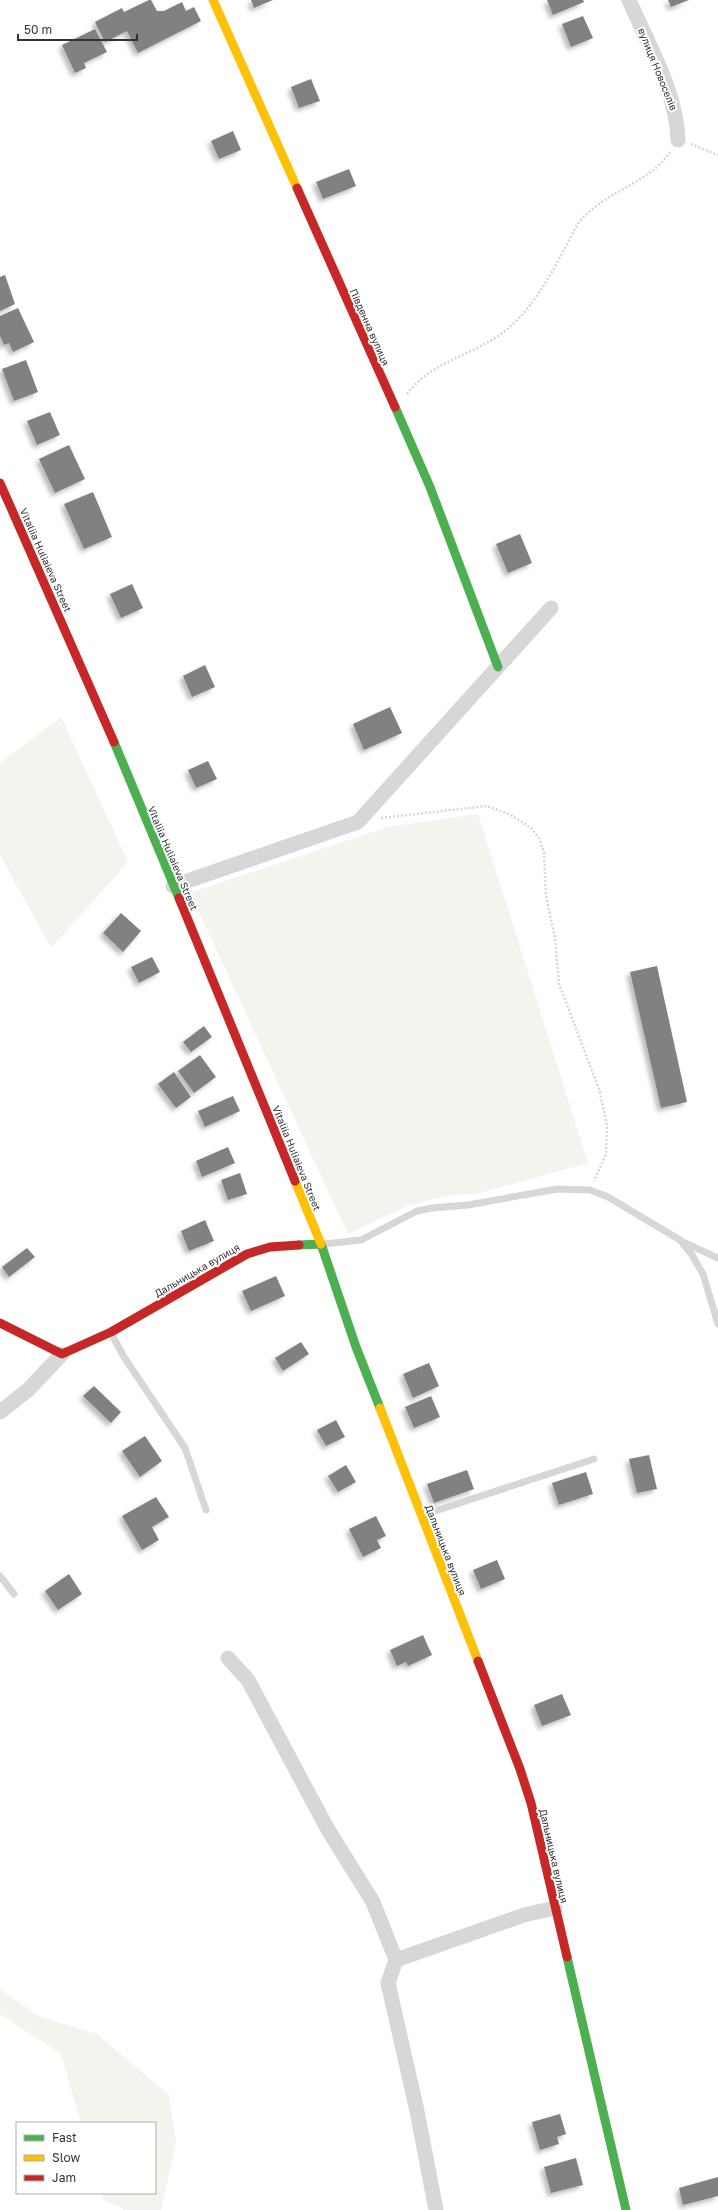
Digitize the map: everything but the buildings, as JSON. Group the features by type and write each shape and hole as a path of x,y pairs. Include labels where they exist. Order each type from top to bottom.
{"street":[{"name":"Південна вулиця","path":"213,0 283,155 398,421 430,487 498,667"},
{"name":"вулиця Новоселів","path":"629,0 672,102 677,120 678,140"},
{"name":"Vitaliia Huliaieva Street","path":"0,483 35,558 321,1244"},
{"path":"173,886 358,822 551,608"},
{"name":"Дальницька вулиця","path":"62,1354 111,1332 247,1254 270,1247 321,1244 356,1347 520,1769 531,1804 626,2210"},
{"path":"0,1323 62,1354 29,1389 0,1412"},
{"path":"228,1658 248,1680 327,1828 373,1902 396,1960 388,1983 417,2111 436,2210"},
{"path":"396,1960 524,1915 555,1908"}],"lane":[{"path":"321,1244 361,1240 417,1211 432,1208 468,1205 557,1188 590,1190 608,1197 680,1240 718,1258"},
{"path":"680,1240 692,1255 703,1274 718,1324"},
{"path":"111,1332 124,1357 185,1448 206,1510"},
{"path":"421,1515 594,1459"},
{"path":"0,1576 14,1594"}],"path":[{"path":"398,421 408,393 419,380 434,368 472,352 501,334 528,309 542,289 580,222 593,208 608,197 651,173 666,159 678,140 718,155"},
{"path":"358,822 409,814 487,806 511,814 531,828 540,838 544,853 546,896 555,938 559,984 599,1089 607,1124 606,1154 590,1190"}],"shaded area":[{"path":"61,717 128,862 51,948 0,855 0,763"},
{"path":"478,814 588,1163 476,1194 450,1195 407,1206 348,1234 190,893 388,827"},
{"path":"0,1989 38,2016 97,2034 169,2095 176,2142 161,2210 123,2210 122,2208 104,2200 102,2194 156,2194 156,2122 81,2122 61,2054 0,2014"}],"traffic: fast":[{"path":"395,407 430,487 498,667"},
{"path":"114,742 179,898"},
{"path":"299,1245 321,1244 356,1347 380,1408"},
{"path":"567,1957 626,2210"}],"traffic: slow":[{"path":"213,0 297,188"},
{"path":"295,1181 321,1244"},
{"path":"380,1408 478,1661"}],"traffic: jam":[{"path":"297,188 395,407"},
{"path":"0,483 114,742"},
{"path":"179,898 295,1181"},
{"path":"0,1323 62,1354 111,1332 247,1254 270,1247 299,1245"},
{"path":"478,1661 520,1769 531,1803 567,1957"}]}
